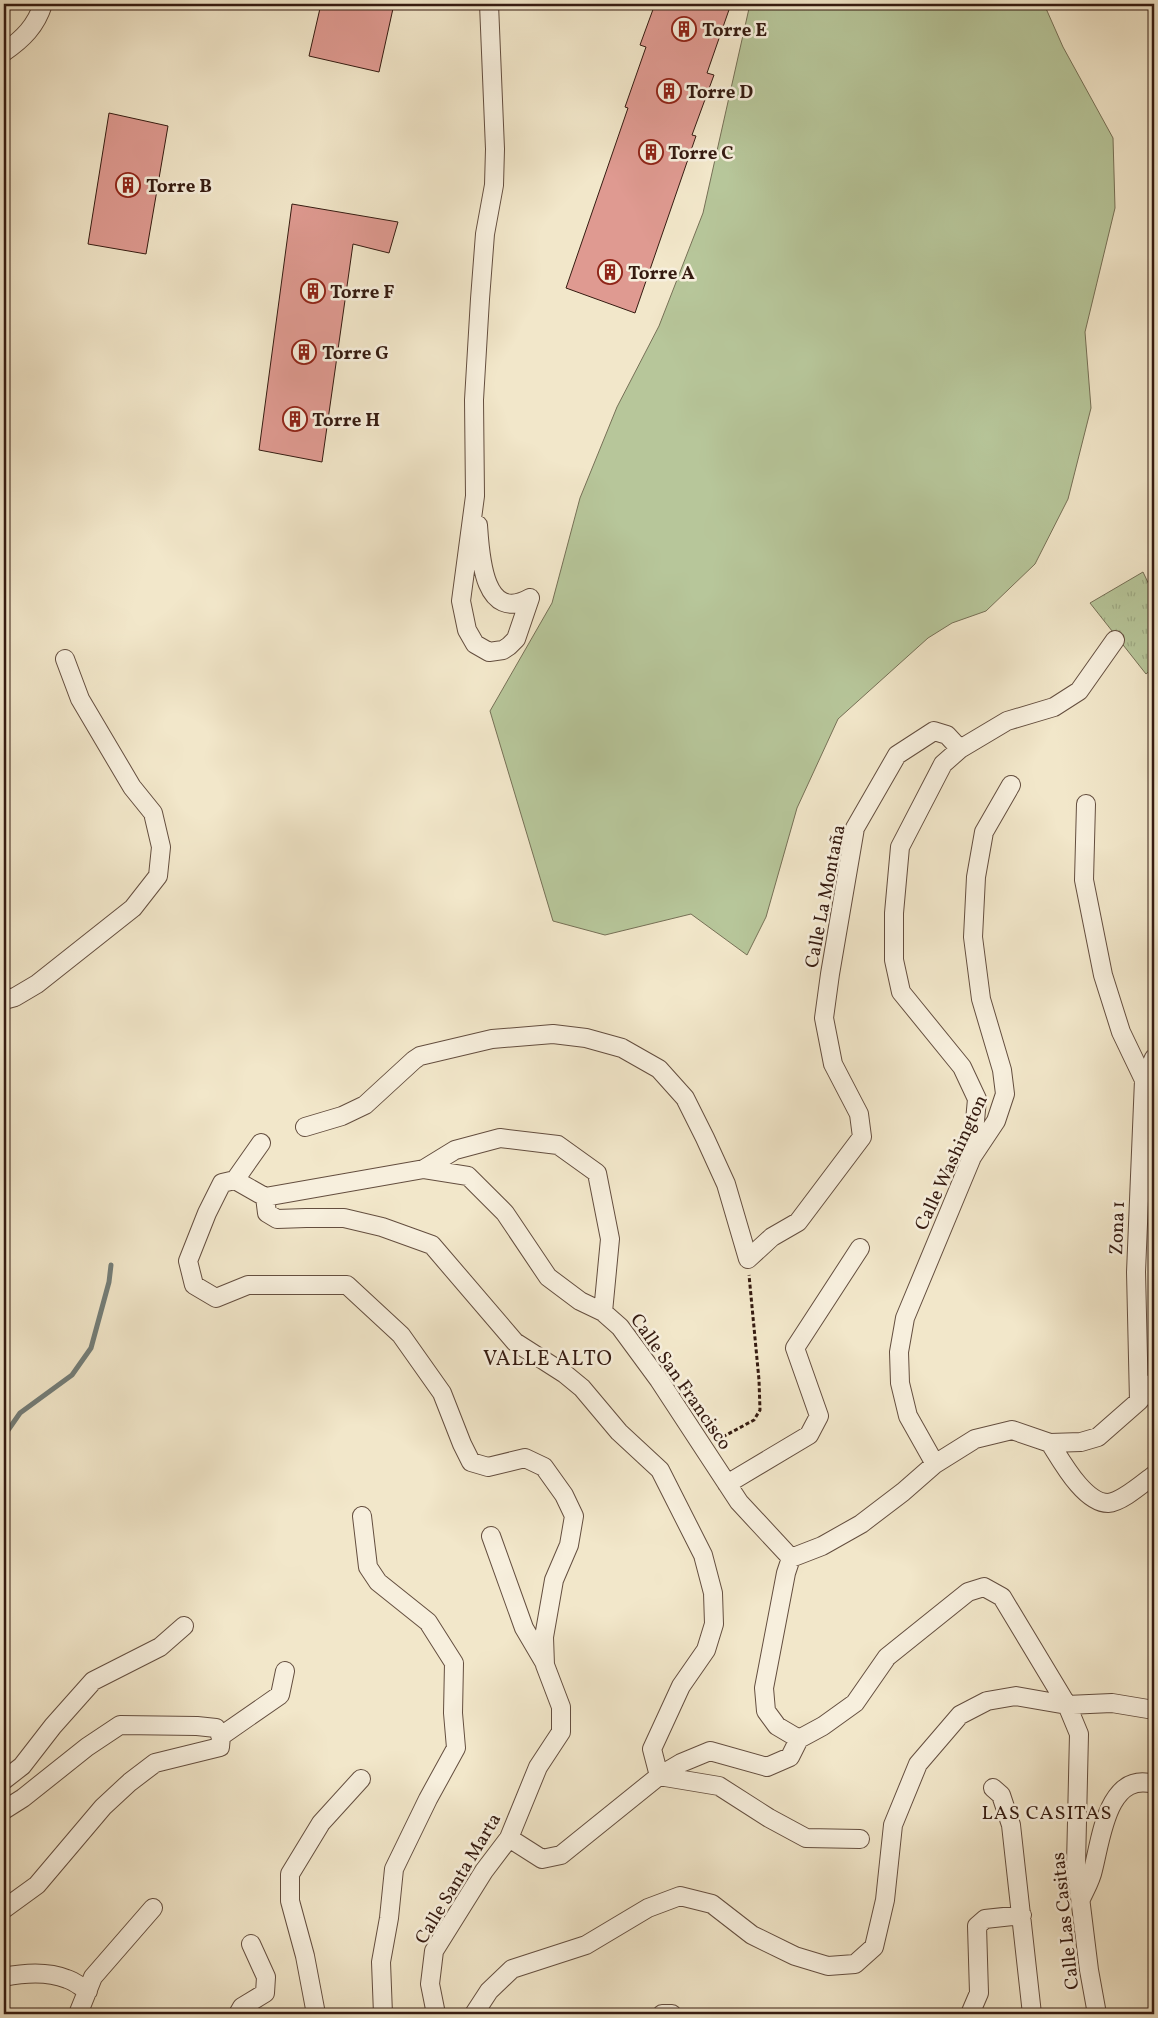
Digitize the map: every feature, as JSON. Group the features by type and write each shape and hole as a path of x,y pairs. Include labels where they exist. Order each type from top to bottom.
{"street":[{"path":"4,52 28,33 38,18 43,4"},
{"path":"474,496 461,601 467,630 474,644 488,652 496,652 503,650 516,639 530,598 511,604 503,602 490,588 482,569 474,496 474,400 477,344 486,234 494,185 495,149 489,4"},
{"path":"972,1157 977,1099 962,1067 901,992 894,960 894,913 900,847 943,764 960,750 1007,721 1054,707 1079,691 1115,640"},
{"path":"4,1000 15,997 36,984 133,908 158,876 160,847 153,813 132,787 80,699 65,659"},
{"name":"Calle La Montaña","path":"748,1258 772,1236 798,1222 862,1138 859,1114 834,1064 824,1018 855,828 897,755 934,731 947,735 960,750"},
{"name":"Calle Washington","path":"935,1464 908,1416 900,1383 899,1352 905,1318 972,1157 996,1121 1005,1094 1002,1070 981,999 973,937 976,877 984,832 1011,785"},
{"path":"1086,804 1084,880 1101,966 1120,1032 1144,1080"},
{"path":"305,1126 342,1116 365,1105 420,1056 492,1040 553,1034 595,1040 622,1048 658,1069 685,1098 726,1184 748,1258"},
{"name":"Zona 1","path":"1139,1401 1136,1272 1144,1080 1154,1058"},
{"path":"424,1169 455,1150 500,1138 558,1145 597,1173 610,1239 603,1312"},
{"path":"261,1143 235,1180 265,1197 267,1213 277,1220 344,1218 382,1227 432,1245 514,1342 565,1374 582,1388 619,1432 660,1470 703,1555 713,1593 714,1624 706,1650 681,1686 666,1715 652,1750 659,1776"},
{"name":"Calle San Francisco","path":"265,1197 424,1169 468,1176 505,1213 548,1277 580,1301 603,1312 620,1327 739,1502 791,1558"},
{"name":"Calle Santa Marta","path":"235,1180 222,1183 188,1261 194,1285 216,1298 248,1285 347,1285 401,1335 442,1392 462,1444 472,1462 488,1467 525,1458 544,1467 564,1495 574,1516 568,1545 554,1580 544,1637 545,1664 561,1707 561,1732 538,1767 509,1838 484,1871 434,1951 430,1984 436,2014"},
{"path":"727,1484 809,1435 818,1416 795,1348 860,1248"},
{"path":"509,1838 542,1859 561,1855 659,1776 681,1763 710,1751 767,1767 790,1757 800,1739 777,1726 766,1711 764,1688 786,1573 791,1558 822,1546 861,1524 903,1492 935,1464 975,1439 1012,1430 1050,1443 1081,1442 1098,1437 1139,1401 1154,1382"},
{"path":"1050,1443 1073,1478 1091,1497 1108,1503 1126,1496 1154,1475"},
{"path":"362,1516 368,1567 378,1582 428,1622 454,1662 453,1712 456,1748 428,1798 394,1869 389,1918 381,1962 383,2014"},
{"path":"491,1536 524,1628 545,1664"},
{"name":"Calle Las Casitas","path":"800,1739 823,1726 855,1703 887,1657 968,1592 984,1587 1002,1597 1067,1705 1079,1734 1076,1865 1089,1970 1097,2014"},
{"path":"4,1780 22,1766 53,1726 93,1681 160,1647 184,1626"},
{"path":"221,1736 280,1695 285,1672"},
{"path":"474,2014 489,1991 512,1969 586,1945 648,1908 680,1896 712,1904 752,1935 795,1956 828,1966 855,1964 874,1947 885,1900 893,1825 918,1764 960,1715 986,1701 1016,1696 1067,1705 1112,1703 1154,1710"},
{"path":"4,1810 23,1798 86,1747 120,1725 216,1728 221,1736 220,1747 154,1763 130,1782 103,1807 37,1885 4,1909"},
{"path":"659,1776 719,1786 769,1818 806,1838 860,1839"},
{"path":"316,2014 305,1956 290,1901 290,1874 321,1823 361,1779"},
{"path":"1080,1899 1093,1873 1101,1833 1112,1802 1129,1785 1145,1782 1154,1784"},
{"path":"993,1788 1001,1795 1011,1825 1032,2014"},
{"path":"78,2014 93,1977 153,1908"},
{"path":"970,2014 979,1994 977,1926 985,1919 1022,1915"},
{"path":"238,2014 242,2006 265,1993 266,1977 251,1944"},
{"path":"4,1978 19,1974 41,1973 68,1979 88,1991"},
{"path":"662,2014 672,2014"}],"path":[{"path":"703,1447 754,1420 760,1410 748,1258"}],"green space":[{"path":"750,4 1044,4 1063,47 1113,138 1115,208 1085,332 1091,408 1068,499 1035,564 986,611 952,623 928,638 838,719 797,808 766,917 747,955 691,914 605,935 553,921 490,711 552,603 580,498 617,407 659,326 703,213"},
{"path":"1143,572 1154,595 1154,667 1146,674 1090,603"}],"building":[{"path":"321,4 394,4 379,72 309,56"},
{"path":"655,4 731,4 707,73 714,75 692,135 696,136 635,313 566,288 628,108 625,107 646,47 640,45"},
{"name":"Torre B","path":"109,113 168,126 146,254 88,244"},
{"path":"292,204 398,222 389,253 353,244 322,462 259,450"}],"waterway":[{"path":"4,1436 20,1413 72,1375 91,1348 109,1282 111,1265"}],"place":[{"name":"Torre E","path":"684,29"},
{"name":"Torre D","path":"669,91"},
{"name":"Torre C","path":"651,152"},
{"name":"Torre B","path":"128,185"},
{"name":"Torre A","path":"610,272"},
{"name":"Torre F","path":"313,291"},
{"name":"Torre G","path":"304,352"},
{"name":"Torre H","path":"295,419"}],"district":[{"name":"VALLE ALTO","path":"548,1358"},
{"name":"LAS CASITAS","path":"1047,1812"}]}
